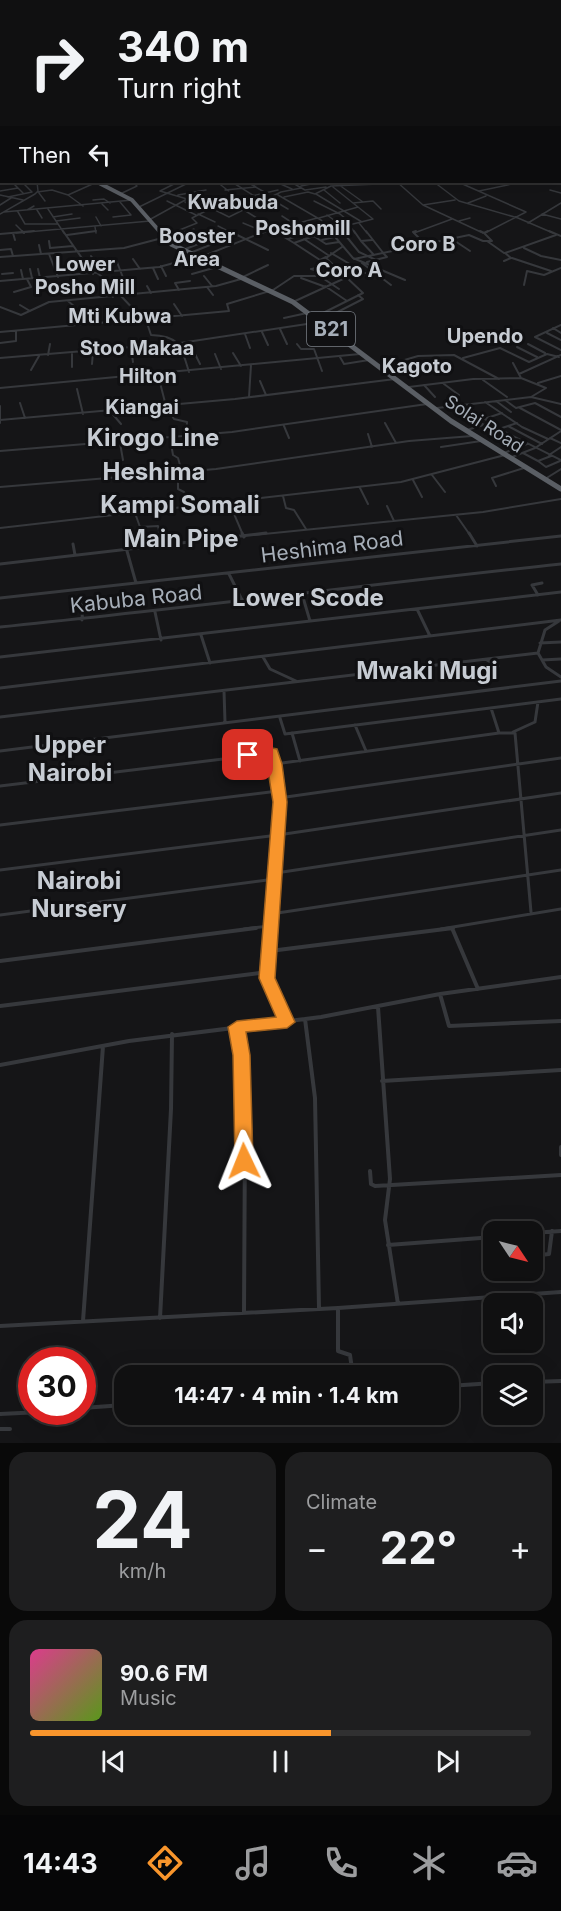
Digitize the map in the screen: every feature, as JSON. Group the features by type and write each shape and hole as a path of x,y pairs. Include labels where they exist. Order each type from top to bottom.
{"highway":[{"name":"Solai Road","path":"99,183 132,200 171,244 273,290 309,312 398,378 435,409 560,489"}],"street":[{"path":"14,183 23,194"},
{"path":"23,183 32,192"},
{"path":"37,183 37,193"},
{"path":"68,195 95,183"},
{"path":"120,194 137,186 135,183"},
{"path":"164,237 198,222 192,219 204,206 160,191 176,183"},
{"path":"185,200 202,210 213,209 234,195 218,183"},
{"path":"233,183 275,209"},
{"path":"249,183 266,193"},
{"path":"252,185 268,183"},
{"path":"278,183 293,190"},
{"path":"293,183 305,190 377,183"},
{"path":"252,196 293,190 318,183"},
{"path":"294,243 329,230 373,219 324,183"},
{"path":"337,183 344,185 363,202"},
{"path":"399,183 423,205 484,233 493,240 487,241"},
{"path":"435,183 456,200 518,218 559,235"},
{"path":"460,183 526,212 484,233"},
{"path":"477,191 512,184 510,183"},
{"path":"139,207 186,184"},
{"path":"272,186 280,191"},
{"path":"225,190 256,187"},
{"path":"316,194 331,187"},
{"path":"0,191 18,188"},
{"path":"0,214 37,193 52,190 68,195 83,206"},
{"path":"176,196 206,190"},
{"path":"324,190 340,203"},
{"path":"550,190 561,193"},
{"path":"213,209 228,217 271,199 280,191"},
{"path":"0,195 32,192 37,193 45,201"},
{"path":"283,197 308,192 316,194 346,210 361,222 372,240 387,256 365,263"},
{"path":"278,195 318,218 354,259 405,280"},
{"path":"8,196 25,201"},
{"path":"466,203 486,196"},
{"path":"230,197 249,208"},
{"path":"0,205 12,198"},
{"path":"93,200 104,199 110,203"},
{"path":"271,199 288,209"},
{"path":"4,212 132,200"},
{"path":"0,234 95,227 149,220 185,200"},
{"path":"423,205 456,200"},
{"path":"167,201 215,222"},
{"path":"314,201 336,213 350,225 374,255"},
{"path":"336,204 373,201 381,209"},
{"path":"113,217 131,215 120,202"},
{"path":"220,203 239,212"},
{"path":"528,224 561,203"},
{"path":"102,204 108,210"},
{"path":"26,211 34,206"},
{"path":"257,206 262,209"},
{"path":"0,281 153,268 198,257 294,223 358,207"},
{"path":"48,209 82,261 95,274 126,295"},
{"path":"37,210 42,218"},
{"path":"244,210 260,220 255,224 280,234 328,266 339,270"},
{"path":"18,212 25,224 57,223 80,218"},
{"path":"53,217 72,214"},
{"path":"542,214 561,219"},
{"path":"327,215 341,227 359,252 376,260"},
{"path":"282,216 320,240 329,244 339,242"},
{"path":"96,217 101,226"},
{"path":"457,222 470,218"},
{"path":"427,246 413,232 452,219"},
{"path":"243,223 265,232"},
{"path":"280,234 299,227 337,223"},
{"path":"16,225 24,233"},
{"path":"218,226 268,250"},
{"path":"66,236 96,233 95,227"},
{"path":"0,257 132,246 194,229"},
{"path":"288,239 309,232"},
{"path":"13,233 15,240"},
{"path":"171,244 201,235"},
{"path":"354,259 427,246 471,235 487,241 512,258 553,272"},
{"path":"504,253 559,235"},
{"path":"320,240 334,237"},
{"path":"452,239 470,252"},
{"path":"304,240 365,273"},
{"path":"362,241 372,240"},
{"path":"49,241 50,248 73,246"},
{"path":"181,250 206,241"},
{"path":"188,253 215,243"},
{"path":"319,320 363,293 344,279 330,254 329,244"},
{"path":"39,245 42,254"},
{"path":"320,260 342,247"},
{"path":"524,248 541,256 561,260"},
{"path":"0,250 11,249 14,256"},
{"path":"49,254 58,277"},
{"path":"82,261 94,260 91,256"},
{"path":"504,261 512,258"},
{"path":"134,259 140,269"},
{"path":"361,261 391,285"},
{"path":"117,262 127,288"},
{"path":"98,263 102,273"},
{"path":"1,307 19,315 45,303 207,287 245,277 268,265"},
{"path":"161,266 166,276"},
{"path":"192,274 219,266"},
{"path":"328,266 311,269 331,275 324,279 339,289"},
{"path":"153,268 158,279"},
{"path":"0,332 229,311 227,304 273,290 288,279 297,276 316,276 334,268"},
{"path":"524,285 527,272 544,275 561,268"},
{"path":"30,269 32,278"},
{"path":"38,269 40,278"},
{"path":"14,292 32,287 21,270"},
{"path":"2,274 13,272 14,280"},
{"path":"204,276 212,286"},
{"path":"297,276 325,286 347,301"},
{"path":"106,281 124,278"},
{"path":"293,302 330,283 344,279"},
{"path":"179,290 175,283 190,281"},
{"path":"147,286 151,293"},
{"path":"100,287 113,297"},
{"path":"207,287 213,295"},
{"path":"0,357 131,349 280,329 319,320 363,299 358,295"},
{"path":"121,296 137,314 144,315 148,320 151,335 166,334 180,343 189,372"},
{"path":"68,301 75,307"},
{"path":"174,304 182,316"},
{"path":"20,305 30,311"},
{"path":"284,318 309,312"},
{"path":"561,325 535,337 561,350"},
{"path":"553,328 561,333"},
{"path":"280,329 286,344"},
{"path":"0,343 16,341 16,331"},
{"path":"262,332 268,345"},
{"path":"546,332 561,340"},
{"path":"245,334 250,348"},
{"path":"189,342 200,364"},
{"path":"48,355 50,344"},
{"path":"297,344 301,350 314,349 322,371"},
{"path":"528,344 547,354 560,356"},
{"path":"381,367 432,354 462,358 500,348 528,362 547,354"},
{"path":"517,348 537,357"},
{"path":"131,349 133,362"},
{"path":"92,364 93,352"},
{"path":"233,353 241,366"},
{"path":"72,354 72,367"},
{"path":"215,354 221,369"},
{"path":"0,388 364,354"},
{"path":"31,370 39,356"},
{"path":"519,374 560,356"},
{"path":"340,357 344,364 372,360"},
{"path":"462,358 499,380"},
{"path":"513,363 521,378"},
{"path":"249,397 251,365"},
{"path":"158,375 166,406 176,421 187,422 186,436"},
{"path":"407,387 483,379 521,378 532,384 561,376"},
{"path":"0,406 0,421 166,406 398,378"},
{"path":"483,379 508,399"},
{"path":"260,381 266,395"},
{"path":"443,383 459,394"},
{"path":"531,397 532,394 546,388 538,383"},
{"path":"424,385 435,397"},
{"path":"77,389 83,414"},
{"path":"522,397 530,404"},
{"path":"435,409 522,397 561,404"},
{"path":"0,528 360,488 413,480 507,455 523,453 542,444 561,430 504,399"},
{"path":"494,400 511,412"},
{"path":"484,401 517,423 561,445 550,456 538,461"},
{"path":"20,403 25,418"},
{"path":"484,419 537,403 561,417"},
{"path":"0,451 170,438 284,425 429,404"},
{"path":"464,404 499,429 561,460"},
{"path":"454,405 482,426 505,439 514,437"},
{"path":"110,411 121,424"},
{"path":"386,423 396,443"},
{"path":"466,430 490,423"},
{"path":"499,429 517,423"},
{"path":"284,425 289,438"},
{"path":"508,426 542,444"},
{"path":"368,434 372,447"},
{"path":"0,487 180,472 396,443 474,435"},
{"path":"170,438 174,456 178,458 180,472 178,489 184,492 192,507"},
{"path":"441,447 483,441"},
{"path":"120,443 123,460"},
{"path":"507,455 527,444"},
{"path":"523,453 546,467 561,460"},
{"path":"496,486 492,478 526,467"},
{"path":"545,479 561,469"},
{"path":"432,475 445,492"},
{"path":"413,480 422,497"},
{"path":"360,488 368,504"},
{"path":"283,496 286,507 294,510 306,529"},
{"path":"0,564 306,529 456,515 561,499"},
{"path":"229,502 244,537"},
{"path":"387,506 394,521"},
{"path":"135,513 140,527 158,526 162,547"},
{"path":"456,515 477,546"},
{"name":"Heshima Road","path":"0,598 561,536"},
{"path":"73,544 75,555"},
{"path":"127,551 136,583"},
{"name":"Kabuba Road","path":"0,627 155,612 561,564"},
{"path":"229,574 243,602"},
{"path":"538,595 532,585 542,583"},
{"path":"0,657 561,592"},
{"path":"302,594 310,621"},
{"path":"82,599 82,620"},
{"path":"417,609 430,636"},
{"path":"155,612 161,640"},
{"path":"0,688 561,620"},
{"path":"561,620 545,630 538,653 561,679"},
{"path":"201,635 210,663"},
{"path":"540,643 561,642"},
{"path":"0,717 538,653"},
{"path":"263,657 270,669 299,682"},
{"path":"464,671 498,666 486,659"},
{"path":"542,660 561,659"},
{"path":"0,751 279,718 561,679"},
{"path":"224,691 225,723"},
{"path":"279,718 284,733 292,733 561,699"},
{"path":"275,764 513,732 535,722 538,702"},
{"path":"491,708 499,733"},
{"path":"355,725 366,751"},
{"path":"513,732 516,765 523,799 523,835 531,913"},
{"path":"292,733 300,761"},
{"path":"0,786 269,752 274,755 279,798 278,835 267,972 268,985 287,1022"},
{"path":"279,798 561,758"},
{"path":"0,825 278,791"},
{"path":"0,870 278,835 561,793"},
{"path":"276,873 561,830"},
{"path":"271,914 561,870"},
{"path":"0,915 275,879"},
{"path":"270,951 452,928 561,909"},
{"path":"0,961 270,926"},
{"path":"452,928 478,989"},
{"path":"0,1006 267,972"},
{"path":"0,1065 172,1034 287,1022 441,994 561,977"},
{"path":"441,994 449,1026 561,1021"},
{"path":"378,1007 389,1184 385,1220 398,1304"},
{"path":"305,1019 315,1098 319,1308"},
{"path":"237,1027 241,1055 244,1161 244,1313"},
{"path":"160,1318 171,1108 172,1034"},
{"path":"83,1321 103,1046"},
{"path":"382,1081 561,1070"},
{"path":"561,1147 561,1155"},
{"path":"370,1171 372,1185 561,1175"},
{"path":"543,1232 561,1231"},
{"path":"543,1255 549,1254 552,1232"},
{"path":"388,1245 483,1237"},
{"path":"0,1326 338,1308 561,1292"},
{"path":"338,1308 338,1351 350,1354 352,1365"},
{"path":"543,1382 561,1381"},
{"path":"459,1385 483,1384"},
{"path":"96,1407 114,1406"},
{"path":"0,1414 18,1413"},
{"path":"0,1429 10,1429"}],"district":[{"name":"Kwabuda","path":"233,202"},
{"name":"Poshomill","path":"303,228"},
{"name":"Coro B","path":"423,244"},
{"name":"Booster Area","path":"197,248"},
{"name":"Coro A","path":"349,270"},
{"name":"Lower Posho Mill","path":"85,276"},
{"name":"Mti Kubwa","path":"120,316"},
{"name":"Upendo","path":"485,336"},
{"name":"Stoo Makaa","path":"137,348"},
{"name":"Kagoto","path":"417,366"},
{"name":"Hilton","path":"148,376"},
{"name":"Kiangai","path":"142,407"},
{"name":"Kirogo Line","path":"153,438"},
{"name":"Heshima","path":"154,472"},
{"name":"Kampi Somali","path":"180,505"},
{"name":"Main Pipe","path":"181,539"},
{"name":"Lower Scode","path":"308,598"},
{"name":"Mwaki Mugi","path":"427,671"},
{"name":"Upper Nairobi","path":"70,759"},
{"name":"Nairobi Nursery","path":"79,895"}],"route":[{"path":"244,1161 241,1055 237,1027 287,1022 268,985 267,978 280,802 274,755 272,753 248,755"}]}
